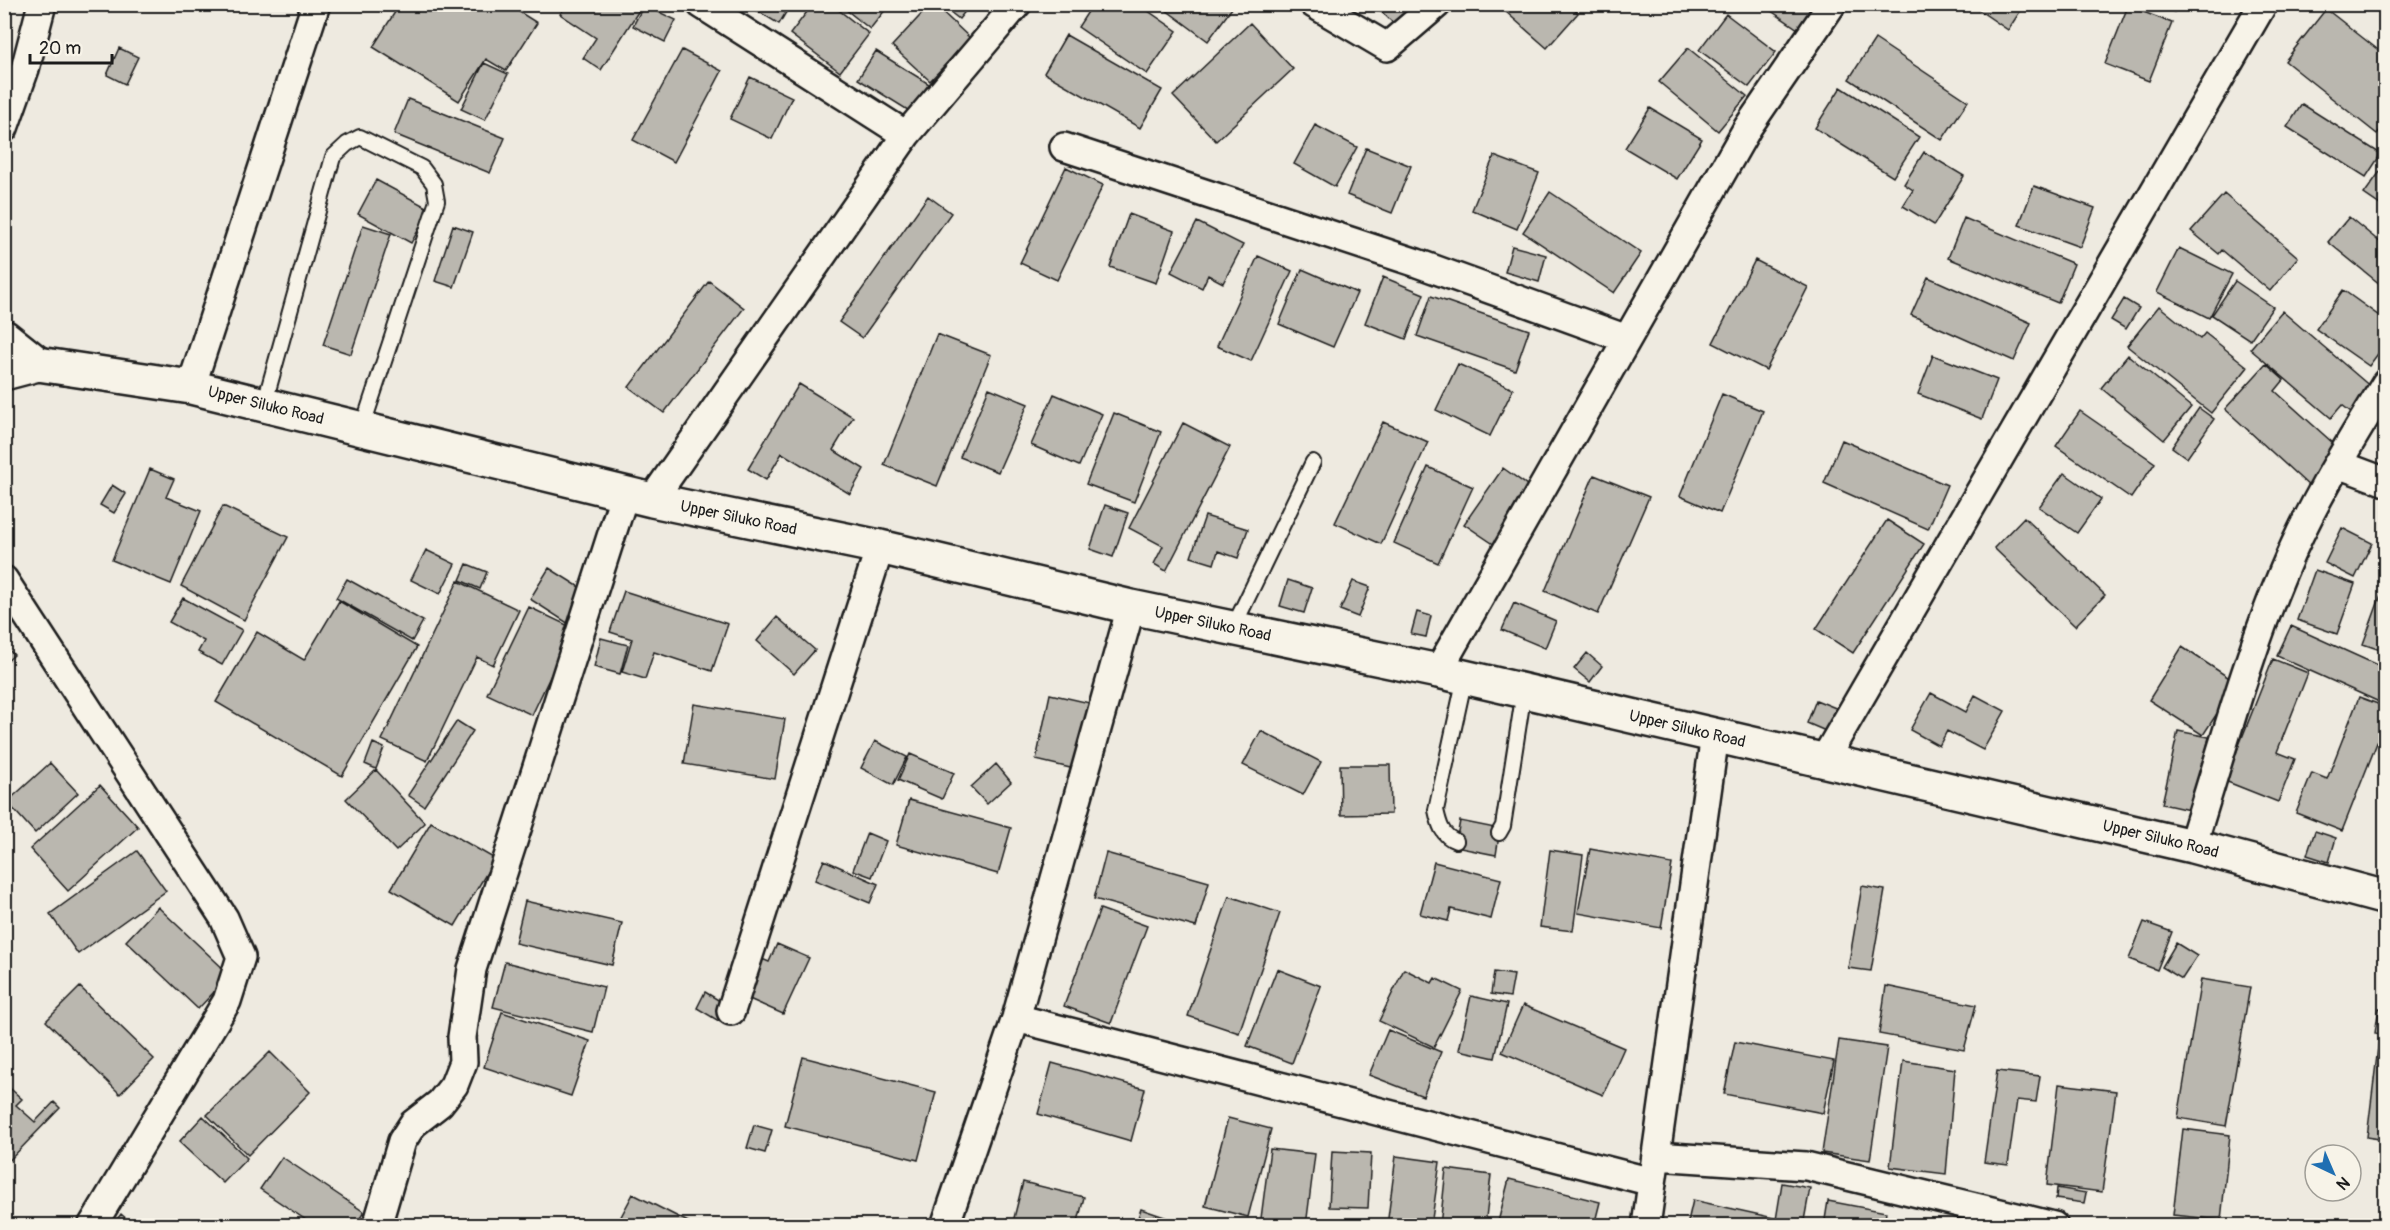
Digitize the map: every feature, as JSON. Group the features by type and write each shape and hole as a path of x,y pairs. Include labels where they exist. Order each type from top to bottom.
{"main road":[{"name":"Upper Siluko Road","path":"4,337 38,364"},
{"name":"Upper Siluko Road","path":"4,373 38,364 191,387 638,496 880,547 1131,607 1451,674 1824,760 2192,846 2385,898"}],"street":[{"path":"4,128 25,69 42,4"},
{"path":"191,387 316,4"},
{"path":"701,4 906,135"},
{"path":"377,1226 402,1141 413,1124 440,1103 454,1084 463,1062 462,1037 472,969 638,496 906,135 1017,4"},
{"path":"1314,4 1387,47 1437,4"},
{"path":"1451,674 1627,339 1748,127 1832,4"},
{"path":"1824,760 2264,4"},
{"path":"1064,147 1417,263 1627,339"},
{"path":"2192,846 2265,616 2308,516 2385,383"},
{"path":"2338,465 2385,482"},
{"path":"731,1011 880,547"},
{"path":"4,580 224,918 241,957 227,1001 92,1226"},
{"path":"945,1226 1016,1018 1131,607"},
{"path":"1646,1226 1715,735"},
{"path":"1016,1018 1652,1182"},
{"path":"1656,1156 1806,1166 2054,1226"}],"lane":[{"path":"264,405 333,157 360,137 422,168 434,184 437,201 362,428"},
{"path":"1233,628 1313,462"},
{"path":"1451,674 1436,810 1439,827 1456,841"},
{"path":"1499,833 1503,826 1524,691"}],"building":[{"path":"4,4 13,4 4,27"},
{"path":"400,4 507,4 537,23 506,71 486,59 459,101 373,47"},
{"path":"567,4 643,4 601,70 583,58 596,38 560,14"},
{"path":"746,4 791,4 779,24"},
{"path":"813,4 831,4 869,34 840,72 790,34"},
{"path":"839,4 890,4 870,29"},
{"path":"931,4 934,4 970,38 930,81 892,46"},
{"path":"940,4 971,4 959,19"},
{"path":"1093,4 1138,4 1177,31 1147,74 1078,27"},
{"path":"1158,4 1235,4 1208,41"},
{"path":"1374,4 1419,4 1397,27"},
{"path":"1512,4 1568,4 1578,13 1547,48 1506,12"},
{"path":"1761,4 1814,4 1798,29"},
{"path":"1970,4 2025,4 2008,30"},
{"path":"2158,4 2177,4 2174,12"},
{"path":"644,5 676,20 665,42 633,26"},
{"path":"2128,6 2172,23 2149,81 2105,64"},
{"path":"2326,9 2386,56 2386,123 2377,134 2285,61"},
{"path":"1726,14 1776,52 1749,87 1699,50"},
{"path":"1250,23 1293,69 1216,141 1173,96"},
{"path":"1066,35 1162,90 1140,128 1044,73"},
{"path":"1875,39 1968,101 1942,140 1849,79"},
{"path":"119,48 138,57 125,84 107,75"},
{"path":"1688,48 1747,96 1718,131 1659,82"},
{"path":"682,50 722,71 674,162 633,140"},
{"path":"876,51 929,84 911,112 858,79"},
{"path":"484,63 508,74 485,120 461,109"},
{"path":"750,77 792,97 772,139 730,119"},
{"path":"1841,87 1919,137 1893,177 1815,128"},
{"path":"408,99 505,138 490,173 394,134"},
{"path":"2302,104 2381,154 2366,177 2287,127"},
{"path":"1650,108 1702,139 1677,179 1625,148"},
{"path":"1315,125 1357,147 1335,187 1294,164"},
{"path":"1366,148 1411,166 1392,213 1347,195"},
{"path":"1924,152 1964,176 1934,225 1903,206 1913,190 1904,184"},
{"path":"1494,156 1539,173 1517,229 1472,210"},
{"path":"2384,166 2386,167 2386,209 2364,194"},
{"path":"1066,167 1103,185 1057,280 1020,263"},
{"path":"376,180 430,209 411,243 358,214"},
{"path":"2034,186 2095,208 2080,247 2019,225"},
{"path":"1550,192 1641,253 1614,293 1523,232"},
{"path":"2224,194 2298,257 2270,291 2222,250 2219,254 2191,231"},
{"path":"928,196 951,213 862,338 839,322"},
{"path":"1129,214 1174,231 1156,283 1110,267"},
{"path":"2349,217 2386,247 2386,289 2328,242"},
{"path":"1964,218 2074,264 2058,303 1948,258"},
{"path":"1197,222 1243,245 1223,283 1208,275 1202,288 1171,272"},
{"path":"363,225 391,234 351,354 323,345"},
{"path":"453,225 473,232 454,287 435,281"},
{"path":"1512,246 1546,255 1539,282 1505,272"},
{"path":"2179,248 2232,274 2209,318 2157,292"},
{"path":"1258,256 1292,271 1251,361 1217,346"},
{"path":"1755,260 1808,287 1766,370 1713,343"},
{"path":"1302,269 1357,293 1333,347 1279,324"},
{"path":"1383,277 1424,294 1406,339 1365,323"},
{"path":"1928,277 2031,323 2014,361 1911,315"},
{"path":"709,281 744,308 664,413 629,387"},
{"path":"2235,281 2273,307 2250,340 2212,315"},
{"path":"2343,290 2386,321 2386,343 2369,366 2316,329"},
{"path":"1431,296 1529,330 1515,370 1417,336"},
{"path":"2124,299 2139,308 2126,329 2111,320"},
{"path":"2159,306 2200,339 2205,333 2248,367 2211,413 2127,346"},
{"path":"2282,311 2372,388 2351,412 2342,405 2331,418 2250,349"},
{"path":"937,334 991,355 937,486 884,465"},
{"path":"1933,355 1997,380 1982,419 1918,394"},
{"path":"2128,355 2191,407 2164,440 2101,388"},
{"path":"1458,364 1513,389 1490,436 1436,410"},
{"path":"2266,364 2284,380 2275,391 2343,452 2310,487 2225,409"},
{"path":"799,384 853,417 833,450 864,469 850,494 782,453 766,480 748,469"},
{"path":"989,388 1028,404 998,472 960,457"},
{"path":"1054,394 1102,414 1079,466 1031,445"},
{"path":"1722,394 1763,411 1720,513 1680,496"},
{"path":"2199,408 2214,419 2187,458 2172,447"},
{"path":"2080,411 2155,463 2131,498 2056,446"},
{"path":"1114,413 1161,432 1134,502 1086,484"},
{"path":"1383,422 1428,442 1381,544 1335,523"},
{"path":"1183,423 1230,447 1166,571 1154,564 1163,546 1129,528"},
{"path":"1842,440 1947,485 1928,529 1824,483"},
{"path":"1428,467 1473,487 1438,563 1394,543"},
{"path":"1503,468 1534,490 1495,545 1464,524"},
{"path":"150,469 174,479 166,497 201,511 171,584 112,560"},
{"path":"2064,473 2101,499 2077,533 2039,507"},
{"path":"1594,475 1649,497 1598,614 1545,591"},
{"path":"112,485 126,494 114,513 100,505"},
{"path":"1105,505 1128,513 1113,557 1090,549"},
{"path":"223,506 288,537 244,620 181,586"},
{"path":"1205,516 1248,529 1238,558 1218,551 1214,564 1191,557"},
{"path":"2024,517 2105,595 2075,626 1994,548"},
{"path":"1887,520 1924,544 1853,653 1816,629"},
{"path":"2342,528 2372,543 2355,578 2325,563"},
{"path":"426,550 455,564 440,594 411,580"},
{"path":"467,564 487,572 480,589 460,580"},
{"path":"549,568 589,593 569,624 530,599"},
{"path":"2315,570 2355,584 2337,634 2297,620"},
{"path":"347,579 423,621 412,641 336,598"},
{"path":"1288,580 1312,588 1304,613 1280,606"},
{"path":"458,581 519,610 493,665 477,657 427,761 382,740"},
{"path":"1353,581 1370,587 1358,617 1340,610"},
{"path":"2386,581 2386,652 2363,644"},
{"path":"624,591 728,624 712,671 654,652 645,679 622,672 632,639 610,632"},
{"path":"183,598 242,630 222,665 198,652 204,641 169,622"},
{"path":"339,601 417,647 342,776 216,702 257,632 304,660"},
{"path":"1514,603 1556,621 1545,648 1502,630"},
{"path":"529,607 573,628 532,715 487,694"},
{"path":"1417,612 1431,616 1426,637 1411,634"},
{"path":"777,617 815,650 794,674 757,641"},
{"path":"2291,626 2386,669 2386,705 2277,656"},
{"path":"601,638 628,645 620,674 594,667"},
{"path":"4,645 14,655 4,664"},
{"path":"2182,647 2237,683 2203,735 2149,700"},
{"path":"1587,653 1602,666 1590,682 1574,669"},
{"path":"2273,659 2308,673 2277,752 2295,759 2278,802 2225,781"},
{"path":"1931,693 1966,712 1975,695 2005,711 1983,750 1947,731 1939,746 1910,730"},
{"path":"1050,694 1094,704 1079,770 1036,760"},
{"path":"2359,697 2386,707 2386,720 2342,831 2296,813 2312,773 2327,779"},
{"path":"1816,700 1838,709 1828,732 1807,723"},
{"path":"694,704 785,719 775,779 684,764"},
{"path":"457,721 473,731 424,806 408,795"},
{"path":"1261,731 1321,762 1303,795 1243,765"},
{"path":"2178,731 2209,737 2194,811 2162,804"},
{"path":"875,741 907,757 893,785 861,768"},
{"path":"373,743 384,748 376,769 365,764"},
{"path":"910,754 954,773 942,799 898,780"},
{"path":"50,763 78,793 35,833 7,802"},
{"path":"996,764 1011,782 987,804 971,787"},
{"path":"1340,765 1390,765 1391,814 1341,815"},
{"path":"376,770 425,823 396,851 346,799"},
{"path":"100,785 138,827 68,891 30,849"},
{"path":"909,800 1011,828 998,874 896,845"},
{"path":"1460,821 1500,829 1496,855 1455,847"},
{"path":"431,822 495,859 455,926 391,889"},
{"path":"2315,831 2336,838 2329,862 2307,855"},
{"path":"867,833 886,841 872,877 853,870"},
{"path":"1590,849 1672,864 1661,928 1578,913"},
{"path":"1550,850 1583,855 1573,931 1540,927"},
{"path":"137,851 166,891 78,954 50,914"},
{"path":"1106,853 1209,882 1196,927 1094,899"},
{"path":"824,860 878,884 870,903 815,880"},
{"path":"1434,862 1501,879 1491,919 1451,909 1448,921 1420,914"},
{"path":"1862,886 1885,890 1871,971 1848,968"},
{"path":"1229,896 1280,913 1239,1033 1188,1016"},
{"path":"525,901 622,923 612,965 515,943"},
{"path":"158,907 230,975 198,1009 126,941"},
{"path":"1100,909 1147,926 1111,1023 1064,1006"},
{"path":"2144,922 2172,932 2157,970 2129,959"},
{"path":"2176,943 2197,956 2182,979 2162,967"},
{"path":"777,944 809,958 783,1014 738,994 755,956 769,962"},
{"path":"505,962 604,987 593,1032 493,1007"},
{"path":"1277,969 1321,986 1292,1063 1247,1046"},
{"path":"1404,969 1432,983 1435,978 1462,991 1434,1047 1379,1021"},
{"path":"1494,972 1514,975 1510,997 1491,994"},
{"path":"2201,979 2250,987 2226,1126 2178,1118"},
{"path":"1886,986 1976,1005 1964,1050 1879,1034"},
{"path":"80,987 154,1059 120,1094 46,1021"},
{"path":"705,992 730,1007 722,1023 697,1008"},
{"path":"1471,996 1507,1004 1495,1058 1459,1050"},
{"path":"1523,1005 1624,1048 1603,1095 1502,1052"},
{"path":"2379,1008 2386,1009 2386,1035 2375,1033"},
{"path":"502,1012 590,1041 571,1096 484,1067"},
{"path":"1388,1030 1441,1052 1423,1096 1369,1075"},
{"path":"2379,1039 2386,1040 2386,1140 2367,1137"},
{"path":"1839,1040 1887,1047 1870,1160 1822,1153"},
{"path":"1735,1042 1834,1061 1823,1113 1724,1094"},
{"path":"270,1052 310,1092 248,1155 207,1115"},
{"path":"803,1057 936,1092 918,1160 785,1126"},
{"path":"1903,1061 1955,1069 1946,1174 1890,1167"},
{"path":"1052,1063 1145,1089 1131,1141 1038,1114"},
{"path":"1997,1071 2040,1076 2036,1102 2017,1100 2008,1165 1984,1162"},
{"path":"4,1083 22,1099 16,1105 35,1122 54,1102 60,1108 4,1166"},
{"path":"2059,1084 2116,1091 2102,1192 2047,1185"},
{"path":"203,1116 247,1158 223,1183 179,1142"},
{"path":"1228,1118 1271,1129 1248,1217 1205,1206"},
{"path":"754,1125 772,1130 765,1153 747,1148"},
{"path":"2183,1129 2230,1135 2221,1220 2173,1215"},
{"path":"1270,1149 1315,1154 1306,1226 1260,1226"},
{"path":"1332,1151 1371,1153 1368,1208 1329,1207"},
{"path":"1396,1156 1440,1162 1431,1226 1387,1226"},
{"path":"282,1157 364,1212 355,1226 315,1226 260,1189"},
{"path":"1446,1169 1491,1175 1485,1226 1440,1226"},
{"path":"1509,1179 1600,1202 1594,1226 1497,1226"},
{"path":"1023,1182 1084,1197 1077,1226 1012,1226"},
{"path":"1782,1183 1810,1188 1803,1226 1775,1226"},
{"path":"2057,1188 2086,1193 2084,1203 2056,1199"},
{"path":"633,1194 694,1225 616,1226"},
{"path":"1693,1200 1774,1218 1772,1226 1687,1226"},
{"path":"1828,1201 1886,1212 1884,1226 1824,1226"},
{"path":"1141,1209 1185,1224 1184,1226 1135,1226"},
{"path":"121,1214 135,1226 112,1226"}]}
